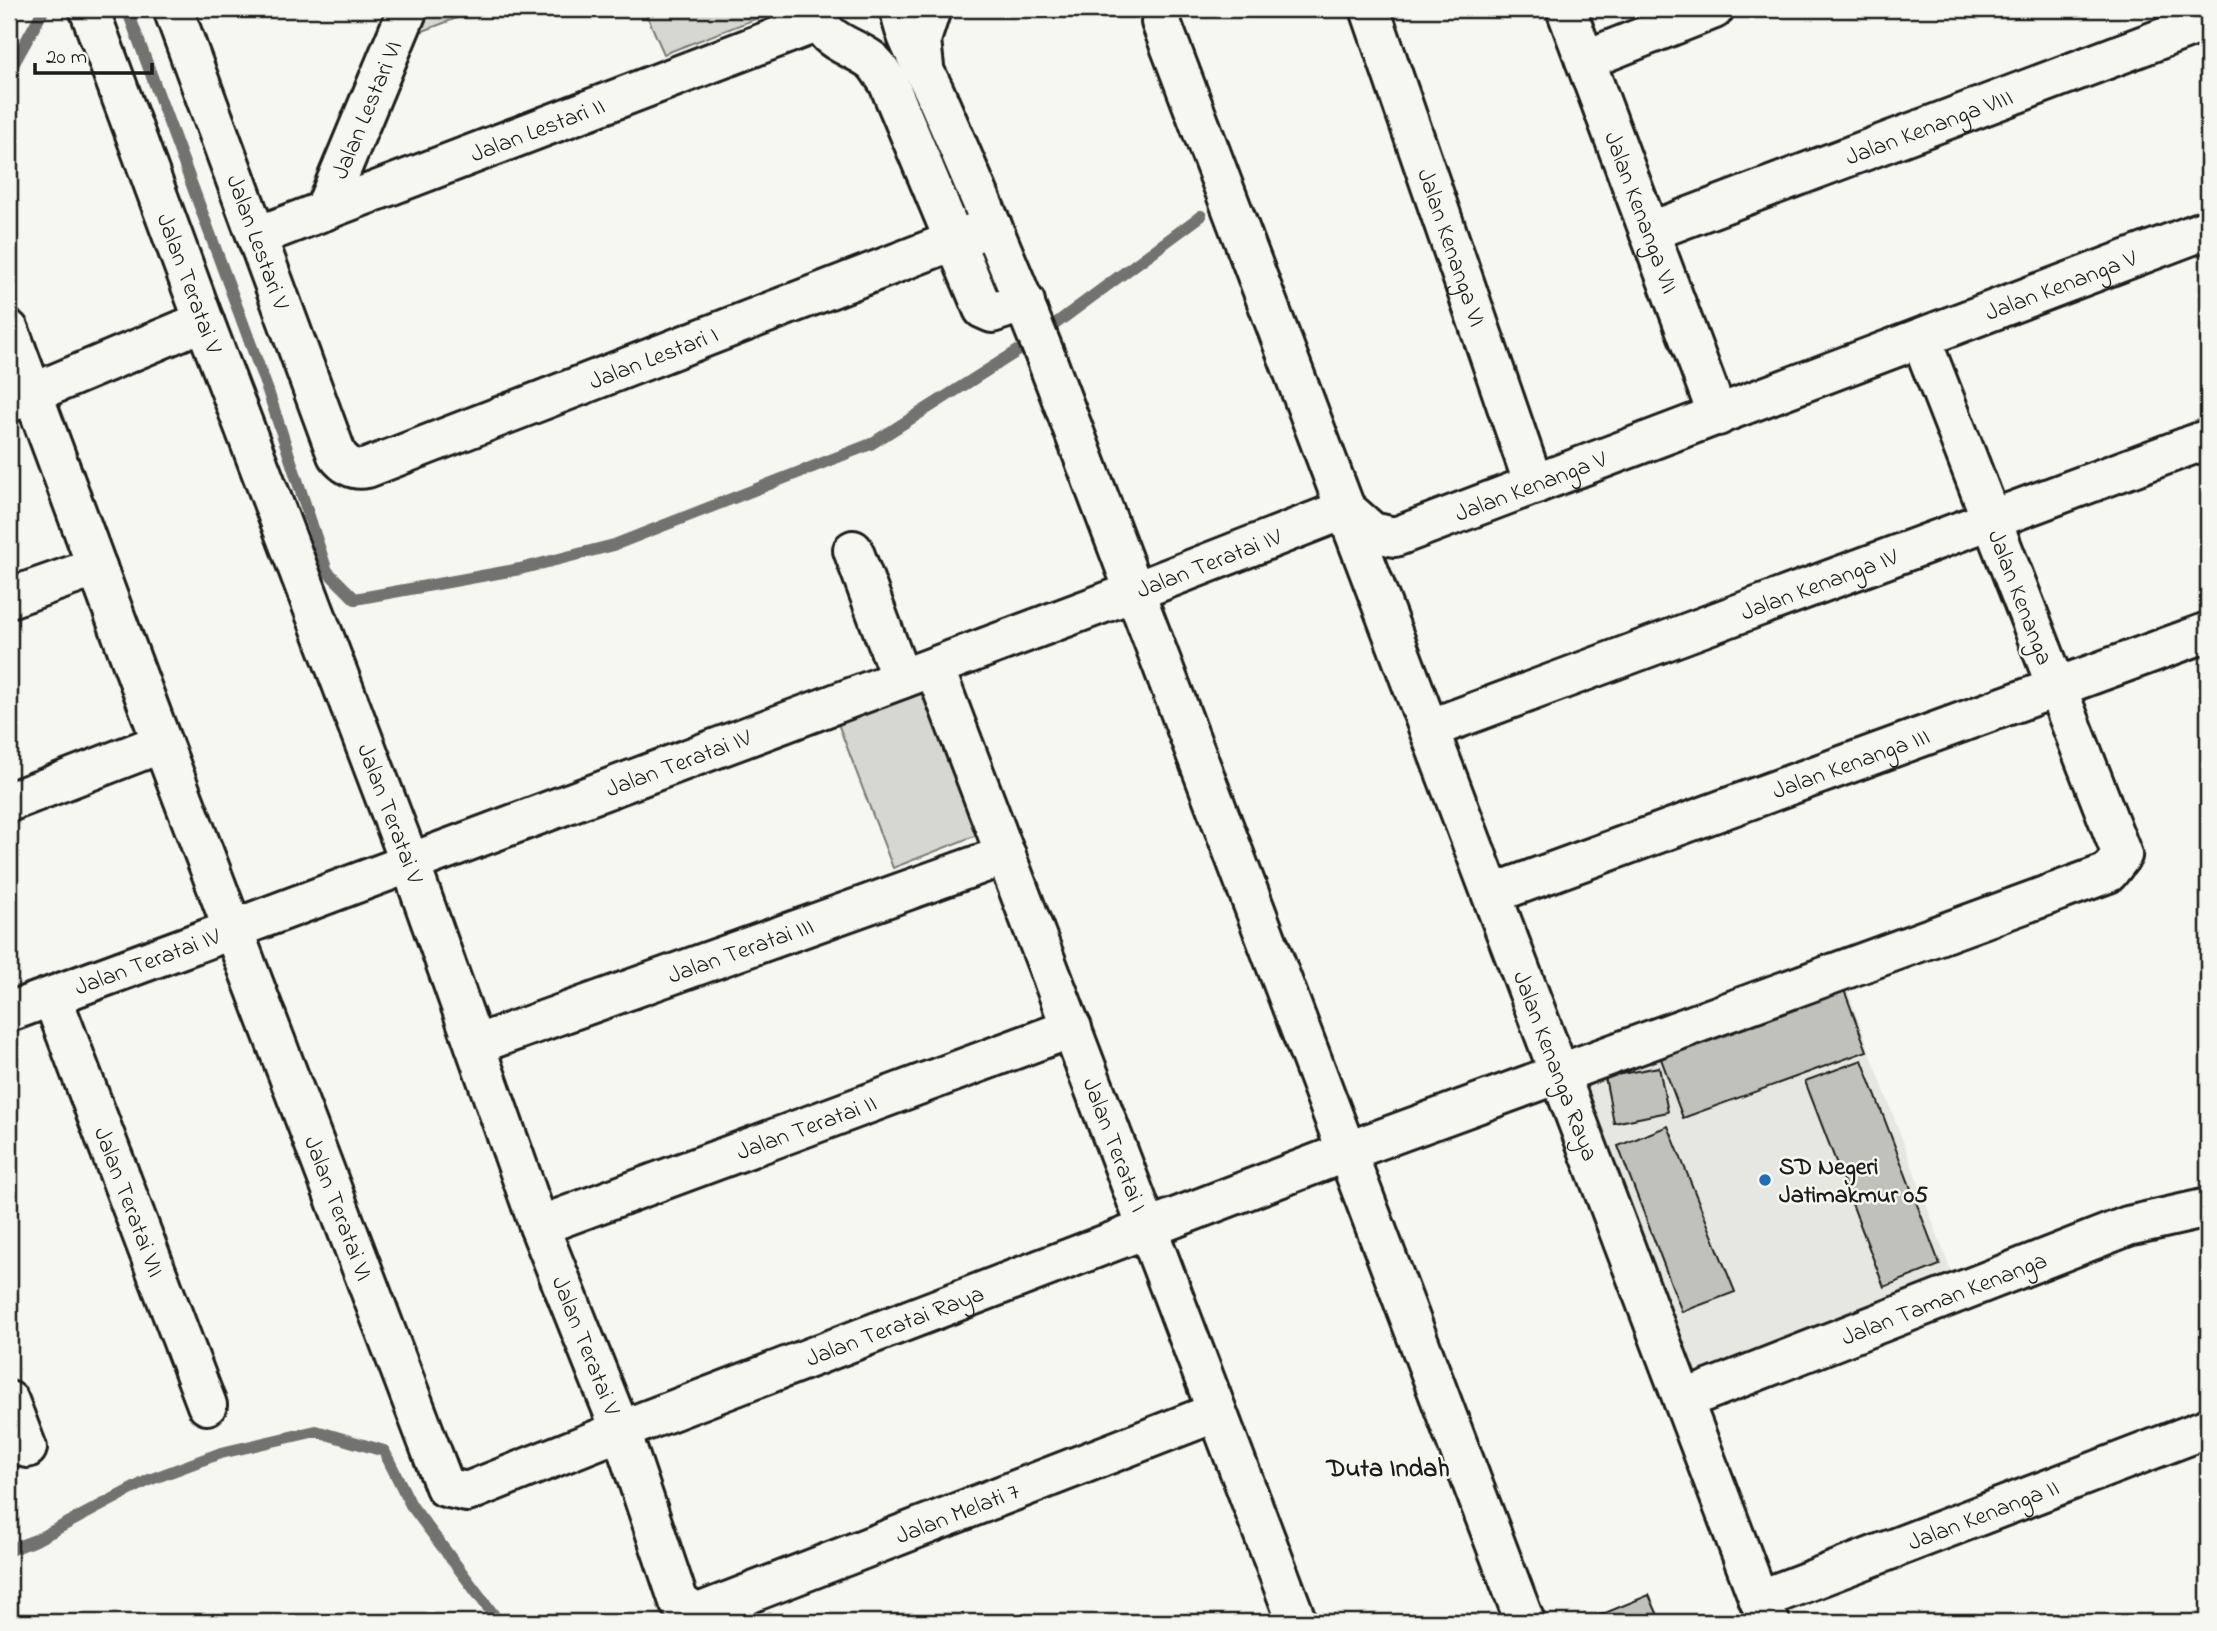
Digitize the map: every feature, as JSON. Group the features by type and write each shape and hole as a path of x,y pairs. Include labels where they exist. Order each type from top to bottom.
{"street":[{"name":"Jalan Teratai V","path":"89,9 204,321 410,863 539,1226 621,1431 679,1602 705,1618"},
{"name":"Jalan Lestari V","path":"173,9 337,455 344,464 353,468"},
{"name":"Jalan Lestari VI","path":"324,211 408,9"},
{"path":"901,9 902,23 925,69 1033,324 1525,1622"},
{"path":"925,69 921,40 931,9"},
{"name":"Jalan Kenanga VI","path":"1370,9 1534,485"},
{"name":"Jalan Kenanga VII","path":"1566,9 1718,415"},
{"path":"1585,60 1714,9"},
{"path":"817,15 839,44 873,61 888,82 984,309 1033,324"},
{"name":"Jalan Lestari II","path":"258,236 817,15"},
{"name":"Jalan Kenanga VIII","path":"1649,232 2208,21"},
{"name":"Jalan Kenanga V","path":"1161,22 1346,509 1372,532 1395,537 2208,229"},
{"name":"Jalan Lestari I","path":"353,468 367,468 992,226"},
{"path":"21,399 204,321"},
{"name":"Jalan Teratai VI","path":"9,331 21,399 97,567 446,1487"},
{"name":"Jalan Kenanga","path":"1921,339 2122,855"},
{"name":"Jalan Kenanga IV","path":"1429,729 2208,439"},
{"name":"Jalan Teratai IV","path":"9,1012 1136,591 1346,509"},
{"name":"Jalan Kenanga Raya","path":"1346,509 1764,1611"},
{"name":"Jalan Teratai I","path":"853,550 918,673 1006,855 1297,1622"},
{"path":"9,598 97,567"},
{"name":"Jalan Kenanga III","path":"1492,894 2208,632"},
{"path":"9,802 162,743"},
{"name":"Jalan Teratai III","path":"475,1045 1006,855"},
{"name":"Jalan Teratai Raya","path":"446,1487 467,1492 1346,1153 2108,873 2122,855"},
{"name":"Jalan Teratai VII","path":"52,997 207,1405"},
{"name":"Jalan Teratai II","path":"539,1226 1072,1028"},
{"name":"Jalan Taman Kenanga","path":"1683,1400 2128,1226 2208,1208"},
{"path":"9,1401 27,1448"},
{"name":"Jalan Melati 7","path":"705,1618 1217,1412"},
{"name":"Jalan Kenanga II","path":"1764,1611 2208,1428"}],"shaded area":[{"path":"428,9 480,9 418,33"},
{"path":"644,9 781,9 664,54"},
{"path":"924,679 982,833 893,868 834,713"},
{"name":"SD Negeri Jatimakmur 05","path":"1845,984 1953,1277 1685,1377 1576,1084"}],"building":[{"path":"1843,987 1867,1051 1683,1118 1660,1056"},
{"path":"1862,1060 1940,1265 1884,1287 1805,1081"},
{"path":"1659,1067 1668,1112 1614,1123 1605,1077"},
{"path":"1668,1126 1735,1292 1682,1312 1618,1146"},
{"path":"1649,1595 1661,1622 1583,1622"}],"waterway":[{"path":"9,72 44,9"},
{"path":"127,9 268,391 327,571 355,599 520,569 614,545 871,444 1024,347 1201,216"},
{"path":"9,1550 36,1540 149,1480 221,1453 316,1431 384,1451 411,1505 499,1622"}],"place":[{"name":"SD Negeri Jatimakmur 05","path":"1765,1180"}],"district":[{"name":"Duta Indah","path":"1388,1467"}]}
